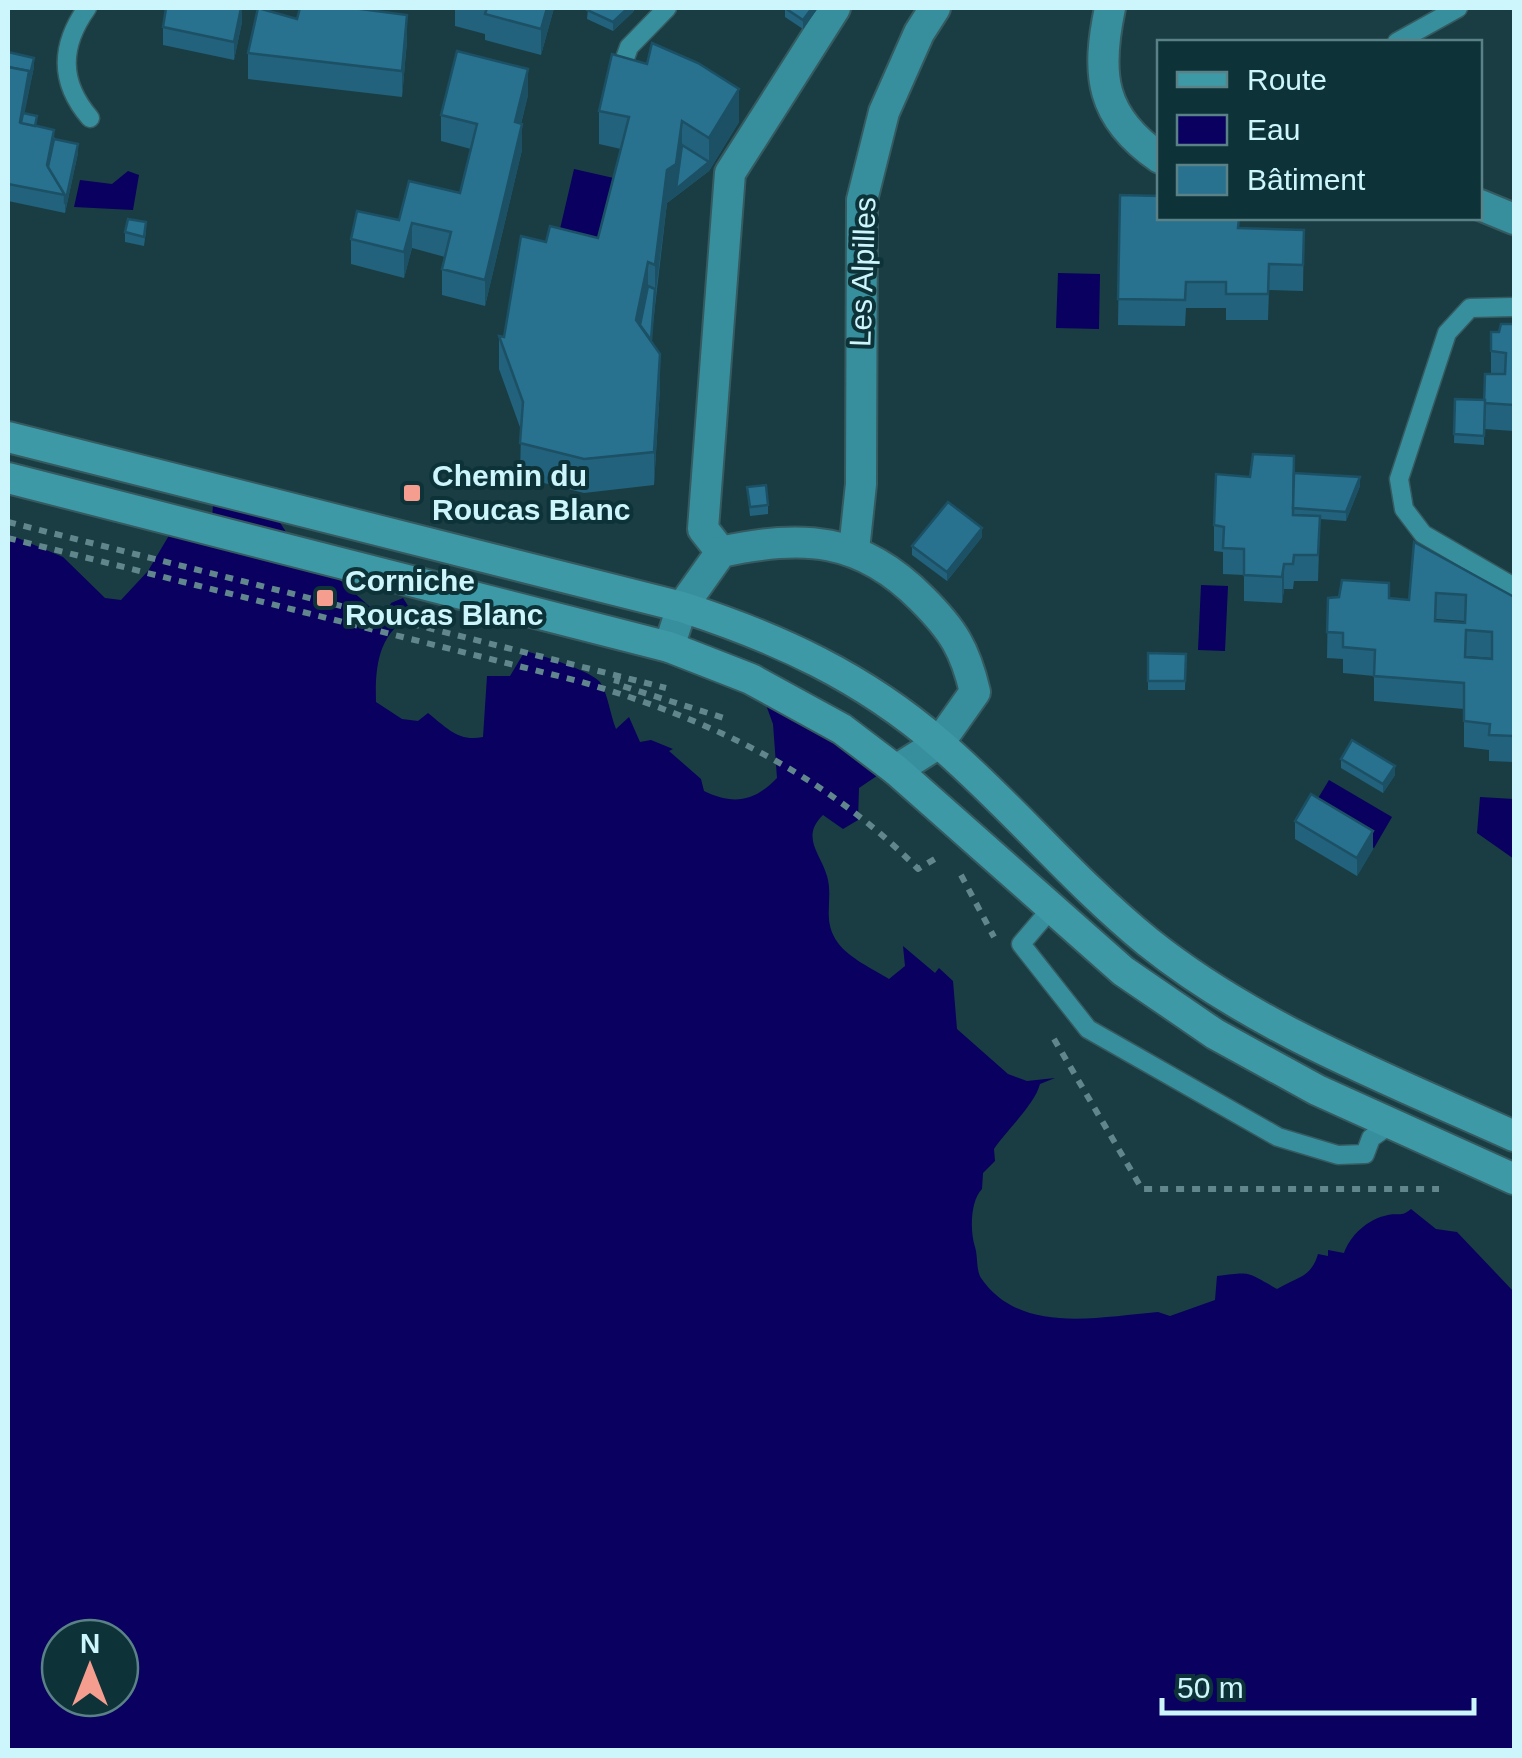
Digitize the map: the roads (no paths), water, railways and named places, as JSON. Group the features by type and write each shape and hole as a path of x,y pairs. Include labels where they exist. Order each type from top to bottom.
{"main road":[{"path":"8,438 682,607 773,637 871,691 940,743 1081,884 1152,944 1231,997 1334,1054 1514,1136"},
{"path":"8,478 670,647 764,686 842,728 1123,972 1215,1034 1317,1090 1514,1179"}],"street":[{"path":"721,552 703,529 730,173 835,8"},
{"name":"Les Alpilles","path":"854,550 861,484 862,200 884,112 919,33 936,8"},
{"path":"1110,8 1100,56 1108,100 1130,138 1157,156"},
{"path":"1482,206 1514,219"},
{"path":"670,647 682,607 721,552 794,542 854,550 896,573 942,619 966,654 974,692 940,743 904,778"}],"lane":[{"path":"87,8 70,33 64,68 74,100 90,118"},
{"path":"618,78 629,47 667,8"},
{"path":"1400,40 1458,8"},
{"path":"1514,308 1470,308 1447,333 1399,480 1404,509 1422,534 1514,586"},
{"path":"1050,910 1021,944 1088,1028 1278,1137 1338,1155 1365,1154 1371,1138 1394,1122"}],"water":[{"path":"574,169 618,179 604,239 560,229"},
{"path":"128,171 139,175 133,210 74,207 80,180 112,184"},
{"path":"1058,273 1100,274 1099,329 1056,328"},
{"path":"213,504 270,507 286,532 378,614 385,616 391,603 403,598 414,615 386,640 378,663 376,689 376,702 402,719 418,721 428,713 460,736 483,737 487,676 510,676 525,651 595,678 605,692 616,729 629,717 640,742 651,740 673,749 669,751 701,779 704,791 724,798 751,796 777,778 773,724 762,694 887,769 859,788 858,820 843,829 823,815 813,831 814,846 829,885 830,926 848,954 889,979 905,966 903,946 935,973 939,968 953,981 957,1029 1008,1074 1027,1081 1055,1078 1040,1084 1027,1108 994,1149 995,1161 983,1173 982,1189 973,1209 972,1233 979,1275 997,1296 1017,1308 1061,1318 1158,1312 1170,1316 1215,1300 1217,1276 1248,1274 1277,1289 1307,1272 1318,1254 1328,1256 1328,1250 1344,1253 1360,1229 1380,1217 1411,1209 1436,1229 1457,1232 1514,1292 1514,1750 8,1750 8,534 63,557 105,598 121,600 148,571 171,532 212,521"},
{"path":"1201,585 1228,586 1225,651 1198,650"},
{"path":"1329,780 1392,817 1374,848 1311,810"},
{"path":"1480,797 1514,799 1514,859 1477,833"}],"place":[{"name":"Chemin du Roucas Blanc","path":"412,493"},
{"name":"Corniche Roucas Blanc","path":"325,598"}]}
